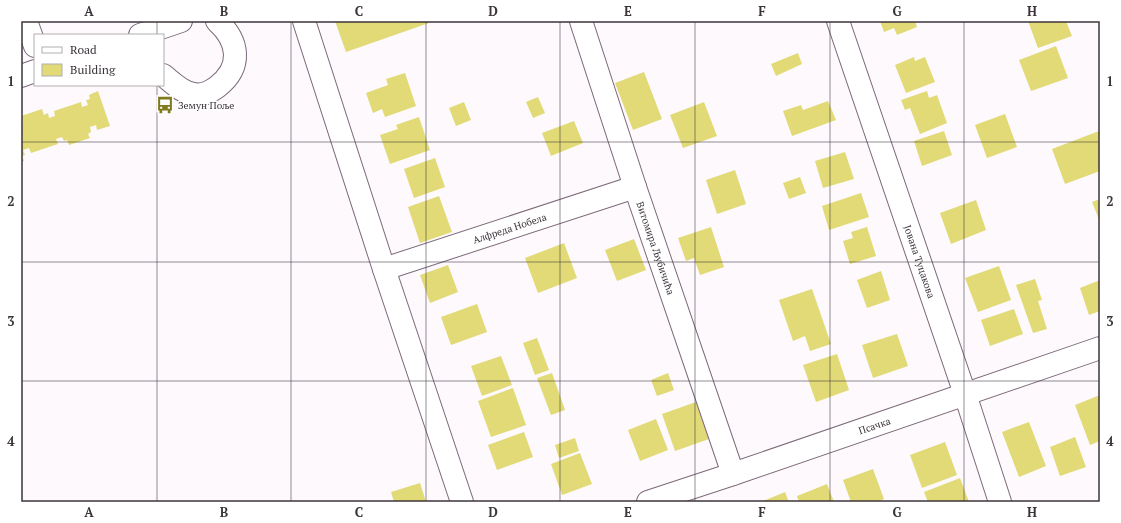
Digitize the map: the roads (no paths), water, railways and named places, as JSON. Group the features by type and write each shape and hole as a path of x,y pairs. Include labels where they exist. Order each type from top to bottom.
{"street":[{"path":"26,21 34,43"},
{"path":"146,29 181,21"},
{"path":"164,76 182,90 201,95 209,92 222,83 229,75 235,64 236,50 229,33 217,21"},
{"path":"304,21 384,269 462,502"},
{"name":"Витомира Љубичића","path":"581,21 635,187 733,474"},
{"name":"Јована Туцакова","path":"838,21 966,394 1000,502"},
{"path":"21,76 34,71"},
{"name":"Алфреда Нобела","path":"384,269 635,187"},
{"name":"Псачка","path":"648,502 1100,348"}],"place":[{"name":"Земун Поље","path":"165,105"}]}
